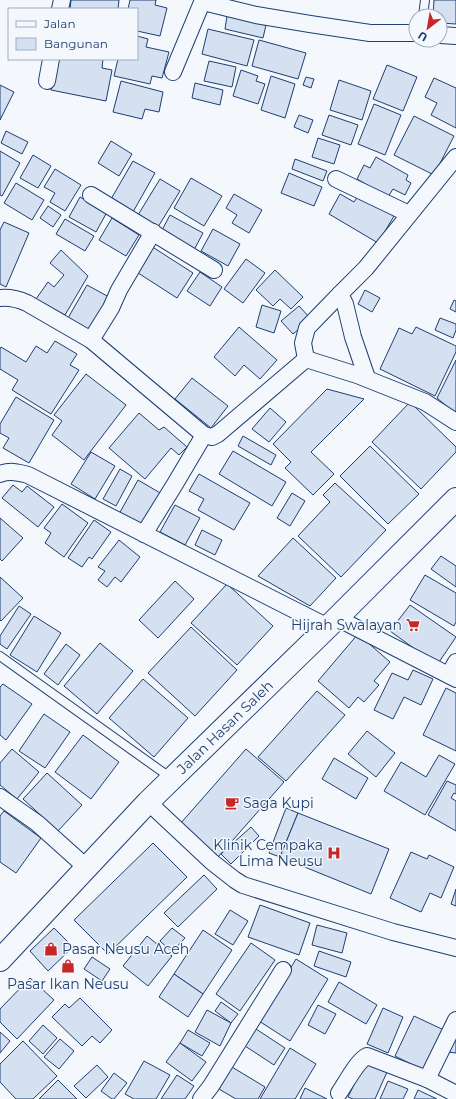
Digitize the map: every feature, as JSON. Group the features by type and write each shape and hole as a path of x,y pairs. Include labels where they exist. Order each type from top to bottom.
{"street":[{"path":"173,72 203,1 256,14 324,26 370,33 408,33"},
{"path":"47,81 51,60"},
{"path":"306,359 303,343 307,328 366,268 456,157"},
{"path":"336,179 409,214"},
{"path":"91,195 214,270"},
{"path":"91,340 111,308 119,290 152,232"},
{"path":"340,294 345,304 353,337 367,378"},
{"path":"0,298 13,298 27,303 91,340 204,435 212,438 306,359"},
{"path":"306,359 367,378 425,402 456,422"},
{"path":"144,534 204,435"},
{"path":"0,474 5,472 28,474 144,534 333,622 454,672"},
{"name":"Jalan Hasan Saleh","path":"1,957 148,802 333,622 456,499"},
{"path":"0,797 37,823 86,867"},
{"path":"148,802 212,862 243,885 393,932 456,948"},
{"path":"202,1099 283,970"},
{"path":"427,1080 456,1020"},
{"path":"340,1093 359,1063 367,1056 427,1080 456,1094"}],"lane":[{"path":"0,656 172,779"}],"building":[{"path":"71,0 119,0 118,8 70,8"},
{"path":"130,0 156,0 155,5 167,8 160,36 138,31 138,8 128,8"},
{"path":"434,0 456,0 456,24 448,24 448,8 434,8"},
{"path":"227,16 266,25 263,38 225,29"},
{"path":"208,29 254,40 247,66 202,54"},
{"path":"138,36 148,39 146,47 169,52 162,78 152,76 150,84 114,76 118,60 138,60"},
{"path":"259,40 306,53 298,79 252,66"},
{"path":"56,60 103,60 102,68 112,70 106,101 51,90"},
{"path":"209,61 236,67 232,87 204,81"},
{"path":"387,65 417,77 403,111 373,99"},
{"path":"241,70 258,76 256,81 265,84 258,104 233,96"},
{"path":"271,76 295,84 285,118 261,110"},
{"path":"306,77 314,79 311,88 303,85"},
{"path":"434,78 456,88 456,128 431,115 437,103 425,97"},
{"path":"339,80 371,91 362,120 330,110"},
{"path":"121,81 163,92 159,112 145,109 142,119 113,112"},
{"path":"195,83 223,90 220,105 192,98"},
{"path":"0,85 14,92 0,120"},
{"path":"374,104 401,115 385,155 358,144"},
{"path":"299,115 313,120 308,133 294,127"},
{"path":"329,115 358,125 351,145 322,135"},
{"path":"414,116 454,136 434,175 394,155"},
{"path":"6,131 28,142 22,154 1,143"},
{"path":"318,138 340,145 334,164 312,157"},
{"path":"111,141 132,154 119,176 98,163"},
{"path":"0,151 20,163 2,196 0,195"},
{"path":"33,155 51,166 38,188 20,178"},
{"path":"376,157 408,175 406,180 411,183 405,195 393,189 388,197 357,179 364,165 370,168"},
{"path":"295,159 327,171 323,181 292,169"},
{"path":"133,161 155,173 133,212 111,199"},
{"path":"55,169 81,185 65,211 50,202 55,193 44,187"},
{"path":"289,173 322,187 314,206 281,193"},
{"path":"191,178 222,196 204,226 174,208"},
{"path":"160,179 180,191 158,227 138,215"},
{"path":"16,183 44,200 32,220 4,203"},
{"path":"234,194 262,210 249,233 232,223 237,215 226,208"},
{"path":"340,194 354,202 358,196 394,216 378,243 329,214"},
{"path":"80,197 107,212 96,232 69,217"},
{"path":"48,206 61,215 53,227 40,218"},
{"path":"170,215 203,233 194,250 161,232"},
{"path":"112,218 139,235 126,256 99,240"},
{"path":"65,219 94,236 85,251 56,234"},
{"path":"4,222 29,233 6,287 0,284 0,230"},
{"path":"213,229 240,244 228,266 201,251"},
{"path":"151,246 193,273 177,298 135,271"},
{"path":"61,250 88,276 65,315 36,299 48,282 54,287 64,275 50,263"},
{"path":"246,259 265,273 243,303 224,289"},
{"path":"275,270 303,297 291,309 280,299 273,306 256,290"},
{"path":"200,272 222,287 210,306 187,291"},
{"path":"87,285 109,297 89,331 68,318"},
{"path":"365,290 380,298 372,312 358,304"},
{"path":"454,300 456,301 456,312 450,309"},
{"path":"262,305 281,311 274,333 256,327"},
{"path":"299,306 311,319 293,334 281,321"},
{"path":"440,318 456,324 456,330 453,338 435,330"},
{"path":"239,327 277,360 260,379 244,365 235,376 214,357"},
{"path":"416,327 456,346 456,352 435,396 380,369 399,328 412,334"},
{"path":"55,341 77,354 70,365 79,370 51,414 12,390 18,380 0,369 0,349 1,347 26,362 36,346 47,353"},
{"path":"456,360 456,414 437,398"},
{"path":"86,374 126,405 84,460 52,435 62,421 54,415"},
{"path":"192,378 228,406 211,428 175,399"},
{"path":"327,389 364,399 311,452 334,474 313,495 285,468 291,462 273,444"},
{"path":"16,397 54,420 29,463 3,448 9,438 0,433 0,424"},
{"path":"410,402 456,447 456,452 421,489 372,442"},
{"path":"270,408 286,422 269,442 252,429"},
{"path":"139,413 159,430 164,427 187,447 179,455 171,448 145,479 109,448"},
{"path":"243,436 276,455 271,465 238,446"},
{"path":"370,446 419,494 388,524 340,476"},
{"path":"233,451 286,482 272,506 219,474"},
{"path":"91,452 115,466 95,499 71,484"},
{"path":"120,469 132,476 116,506 103,499"},
{"path":"199,474 250,503 234,530 198,510 204,499 189,491"},
{"path":"138,480 162,494 143,527 119,514"},
{"path":"335,483 386,530 341,577 298,536 330,502 323,495"},
{"path":"13,485 22,492 27,486 54,507 38,527 2,498"},
{"path":"292,493 305,501 290,526 277,518"},
{"path":"62,504 88,523 64,557 45,543 51,533 44,528"},
{"path":"175,505 200,518 185,545 160,532"},
{"path":"0,518 23,538 2,561 0,559"},
{"path":"94,520 111,532 92,559 89,557 82,567 68,558"},
{"path":"202,530 222,540 215,555 195,545"},
{"path":"293,538 336,578 310,606 258,576"},
{"path":"119,540 140,557 121,582 115,577 107,587 98,580 105,571 98,567"},
{"path":"441,556 456,566 456,587 431,569"},
{"path":"425,575 456,593 456,622 454,626 410,600"},
{"path":"0,577 23,598 1,621 0,620"},
{"path":"175,581 194,599 158,638 139,620"},
{"path":"227,584 273,626 237,665 191,623"},
{"path":"410,605 456,637 437,665 390,631"},
{"path":"19,606 31,614 7,649 0,644 0,636"},
{"path":"34,616 61,633 37,672 10,655"},
{"path":"191,627 237,670 195,716 148,673"},
{"path":"358,634 390,662 374,681 379,685 364,702 358,697 349,708 318,681"},
{"path":"100,643 133,671 97,714 64,686"},
{"path":"66,644 80,655 58,685 44,674"},
{"path":"413,670 433,679 421,705 404,697 393,719 374,710 392,673 408,680"},
{"path":"143,679 188,718 154,757 109,718"},
{"path":"3,684 32,704 6,740 0,735 0,687"},
{"path":"446,688 456,693 456,751 423,735"},
{"path":"317,691 345,715 286,781 258,757"},
{"path":"44,714 70,732 45,768 19,751"},
{"path":"367,731 395,753 376,777 348,754"},
{"path":"83,735 119,762 91,799 55,772"},
{"path":"12,749 39,772 17,799 0,785 0,763"},
{"name":"Saga Kupi","path":"246,749 284,782 218,857 180,824"},
{"path":"439,755 455,764 425,815 384,791 401,762 426,777"},
{"path":"334,758 368,778 356,799 322,779"},
{"path":"47,773 82,805 58,831 23,799"},
{"path":"447,781 456,785 456,794 454,793 451,798 456,801 456,831 428,815"},
{"path":"286,808 298,813 280,857 269,853"},
{"path":"4,811 41,838 16,873 0,862 0,816"},
{"name":"Klinik Cempaka Lima Neusu","path":"298,813 389,849 371,894 280,857"},
{"path":"251,827 259,836 231,864 221,854"},
{"path":"153,843 187,877 108,954 74,920"},
{"path":"411,852 427,859 429,855 454,867 441,898 430,893 421,912 390,898"},
{"path":"204,875 217,889 178,927 164,913"},
{"path":"456,889 456,906 451,904"},
{"path":"260,905 310,923 299,955 248,937"},
{"path":"230,910 248,921 233,945 215,934"},
{"path":"317,925 347,933 342,953 312,945"},
{"name":"Pasar Neusu Aceh","path":"54,928 73,947 48,971 30,951"},
{"path":"172,928 185,938 172,952 160,941"},
{"path":"203,930 232,950 203,994 174,974"},
{"path":"147,936 172,956 148,986 123,966"},
{"path":"251,943 275,960 240,1011 216,994"},
{"path":"319,951 351,962 346,977 314,966"},
{"name":"Pasar Ikan Neusu","path":"92,957 110,969 102,981 84,969"},
{"path":"296,959 328,979 290,1041 259,1021"},
{"path":"174,974 203,994 188,1017 159,997"},
{"path":"30,978 54,1000 17,1039 0,1022 0,1009"},
{"path":"339,982 377,1005 366,1024 328,1002"},
{"path":"80,998 112,1030 100,1043 92,1036 82,1046 52,1017 65,1004 69,1008"},
{"path":"221,1002 238,1014 231,1023 215,1011"},
{"path":"318,1005 336,1014 325,1034 308,1025"},
{"path":"383,1008 403,1017 388,1053 367,1044"},
{"path":"207,1010 231,1023 220,1046 195,1032"},
{"path":"414,1016 446,1031 427,1072 395,1056"},
{"path":"43,1025 57,1038 43,1054 29,1041"},
{"path":"253,1027 285,1048 274,1065 242,1044"},
{"path":"188,1030 210,1043 202,1056 180,1043"},
{"path":"456,1031 456,1053 448,1052"},
{"path":"0,1032 10,1041 0,1053"},
{"path":"60,1039 74,1051 59,1069 44,1057"},
{"path":"23,1041 57,1076 33,1099 16,1099 0,1082 0,1064"},
{"path":"180,1043 206,1062 192,1081 166,1062"},
{"path":"290,1048 316,1064 295,1099 260,1099"},
{"path":"144,1061 170,1075 156,1099 134,1099 125,1094"},
{"path":"365,1062 387,1072 375,1099 353,1099 348,1097"},
{"path":"97,1065 108,1077 86,1098 74,1086"},
{"path":"232,1067 265,1087 258,1099 236,1099 219,1089"},
{"path":"114,1073 127,1083 114,1099 112,1099 101,1091"},
{"path":"177,1075 194,1086 185,1099 161,1099"},
{"path":"58,1080 77,1099 39,1099"},
{"path":"388,1081 408,1089 403,1099 380,1099"},
{"path":"305,1088 327,1099 300,1099"},
{"path":"418,1090 437,1099 414,1099"}],"place":[{"name":"Hijrah Swalayan","path":"413,625"},
{"name":"Saga Kupi","path":"232,803"},
{"name":"Klinik Cempaka Lima Neusu","path":"334,853"},
{"name":"Pasar Neusu Aceh","path":"51,949"},
{"name":"Pasar Ikan Neusu","path":"68,966"}]}
